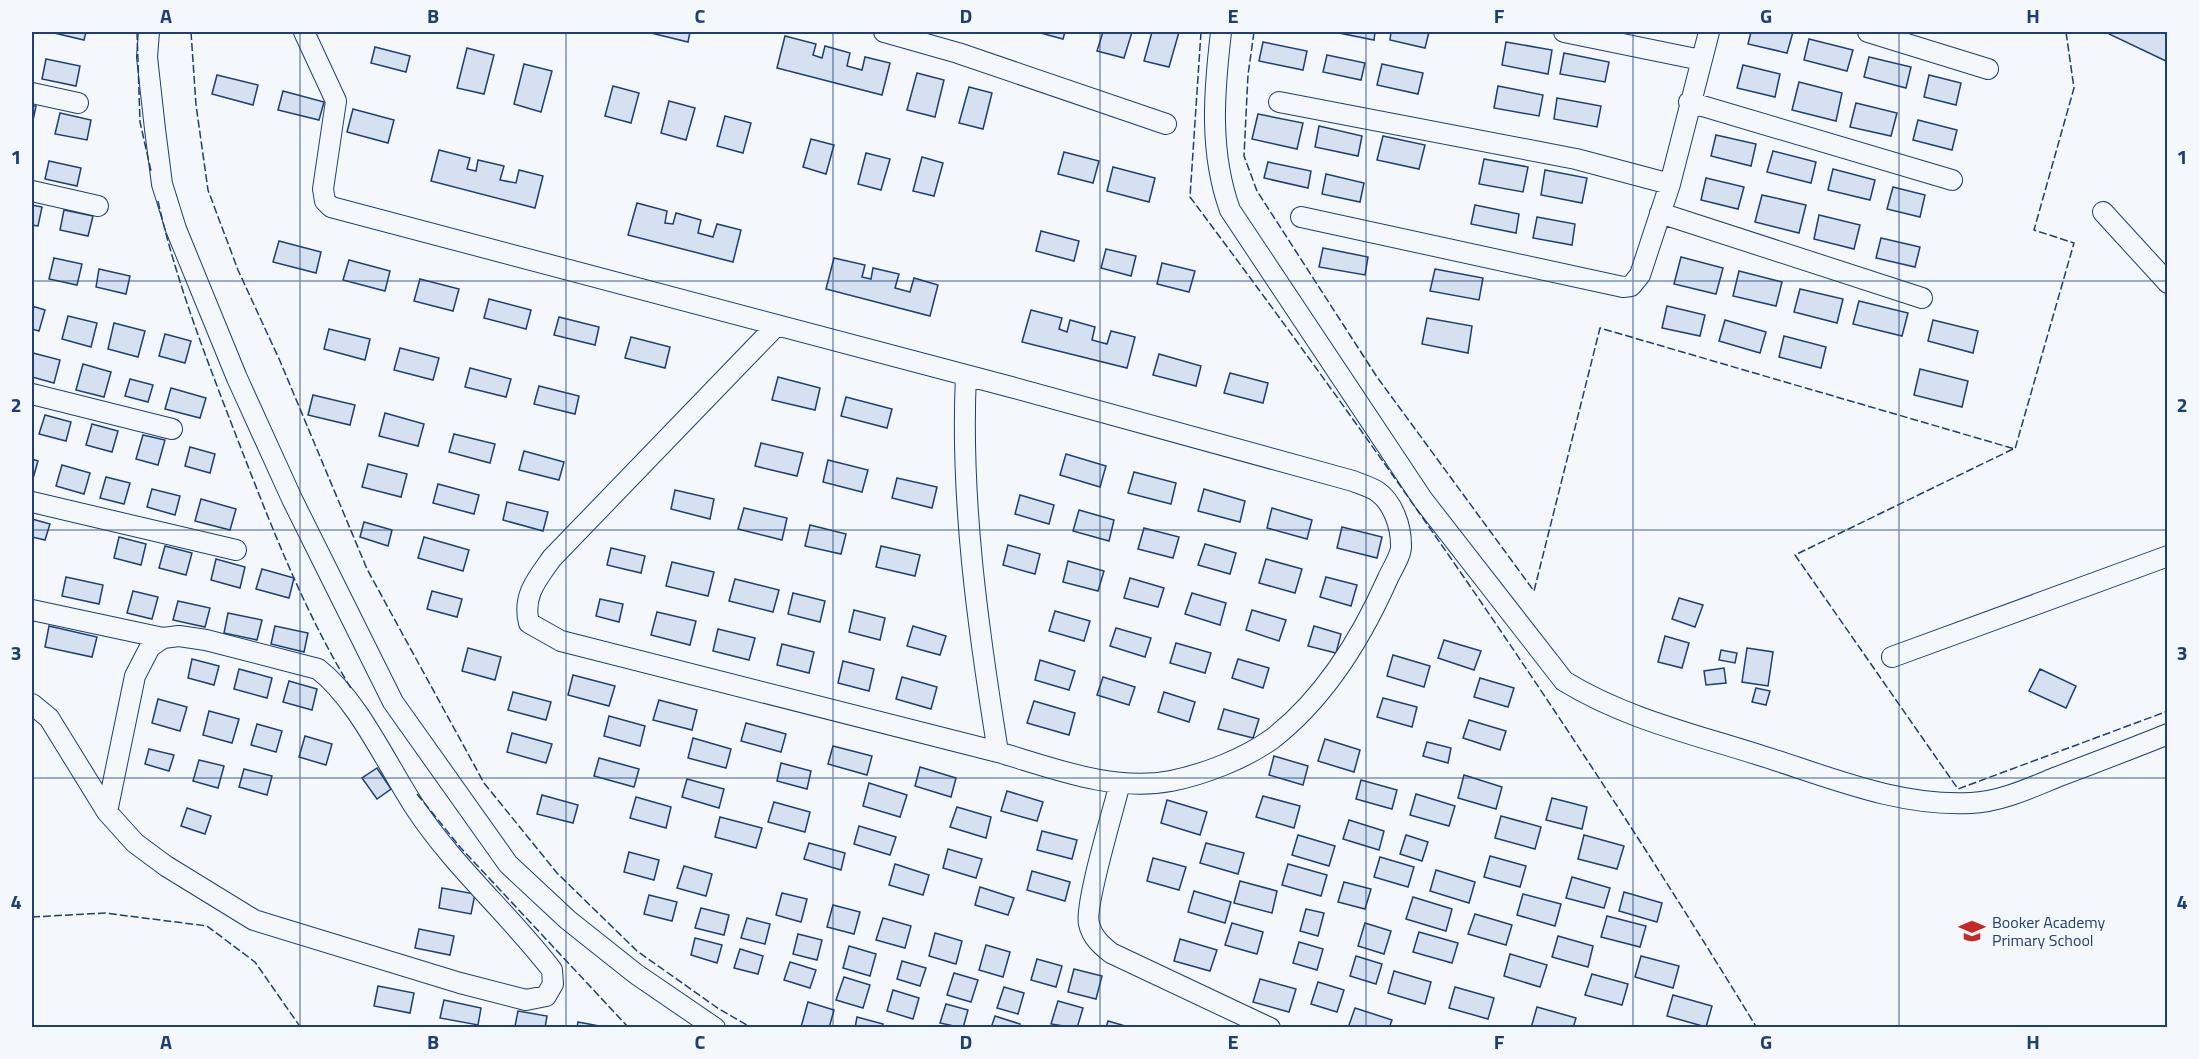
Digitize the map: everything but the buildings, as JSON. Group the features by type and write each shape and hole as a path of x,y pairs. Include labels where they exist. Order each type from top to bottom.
{"street":[{"path":"149,32 147,57 154,129 162,184 176,229 237,378 287,489 344,608 393,702 508,864 568,920 636,974 715,1028"},
{"path":"303,32 336,101 323,189 325,201 331,207 966,375 1353,481 1378,492 1395,514 1402,546 1368,623 1334,674 1302,713 1270,740 1237,758 1193,776 1157,783 1120,783 1084,776 561,641 529,623 525,610 528,596 535,580 552,558 776,326"},
{"path":"884,32 958,53 1166,124"},
{"path":"1221,32 1216,81 1215,149 1220,184 1230,210 1423,500 1564,681 1584,693 1655,724 1868,789 1907,798 1945,803 1973,803 2018,793 2168,734"},
{"path":"1564,32 1701,60"},
{"path":"1301,217 1623,287 1631,286 1640,275 1670,184 1689,102 1709,32"},
{"path":"1868,32 1988,69"},
{"path":"32,93 78,103"},
{"path":"1279,102 1576,159 1670,184"},
{"path":"1689,102 1952,180"},
{"path":"32,191 98,206"},
{"path":"2103,212 2168,283"},
{"path":"1660,213 1922,298"},
{"path":"966,375 963,437 973,560 982,651 998,752"},
{"path":"32,393 172,429"},
{"path":"32,502 236,550"},
{"path":"1892,657 2168,556"},
{"path":"32,609 163,638 179,636 217,643 318,669 331,679 348,700 414,806 444,846 542,956 552,970 553,984 546,996 526,1000 460,983 254,920 166,866 135,843 107,812 49,718 32,704"},
{"path":"107,812 135,676 150,647 163,638"},
{"path":"1120,783 1093,891 1088,923 1097,941 1111,953 1270,1028"}],"fence":[{"path":"137,32 140,122 151,171"},
{"path":"191,32 196,105 208,190 238,270 280,361 367,569 484,783 557,873 637,951 719,1009 752,1028"},
{"path":"1201,32 1190,197 1339,400 1483,605 1623,815 1757,1028"},
{"path":"1254,32 1248,75 1244,156 1257,191 1377,377 1534,591 1600,328 2015,449 2074,243 2034,230 2074,88 2066,32"},
{"path":"158,201 193,321 262,502 318,630 352,690"},
{"path":"2013,449 1795,555 1958,789 2168,711"},
{"path":"417,794 460,847 629,1028"},
{"path":"32,917 105,913 207,926 255,962 301,1028"}],"place":[{"name":"Booker Academy Primary School","path":"1972,931"}]}
